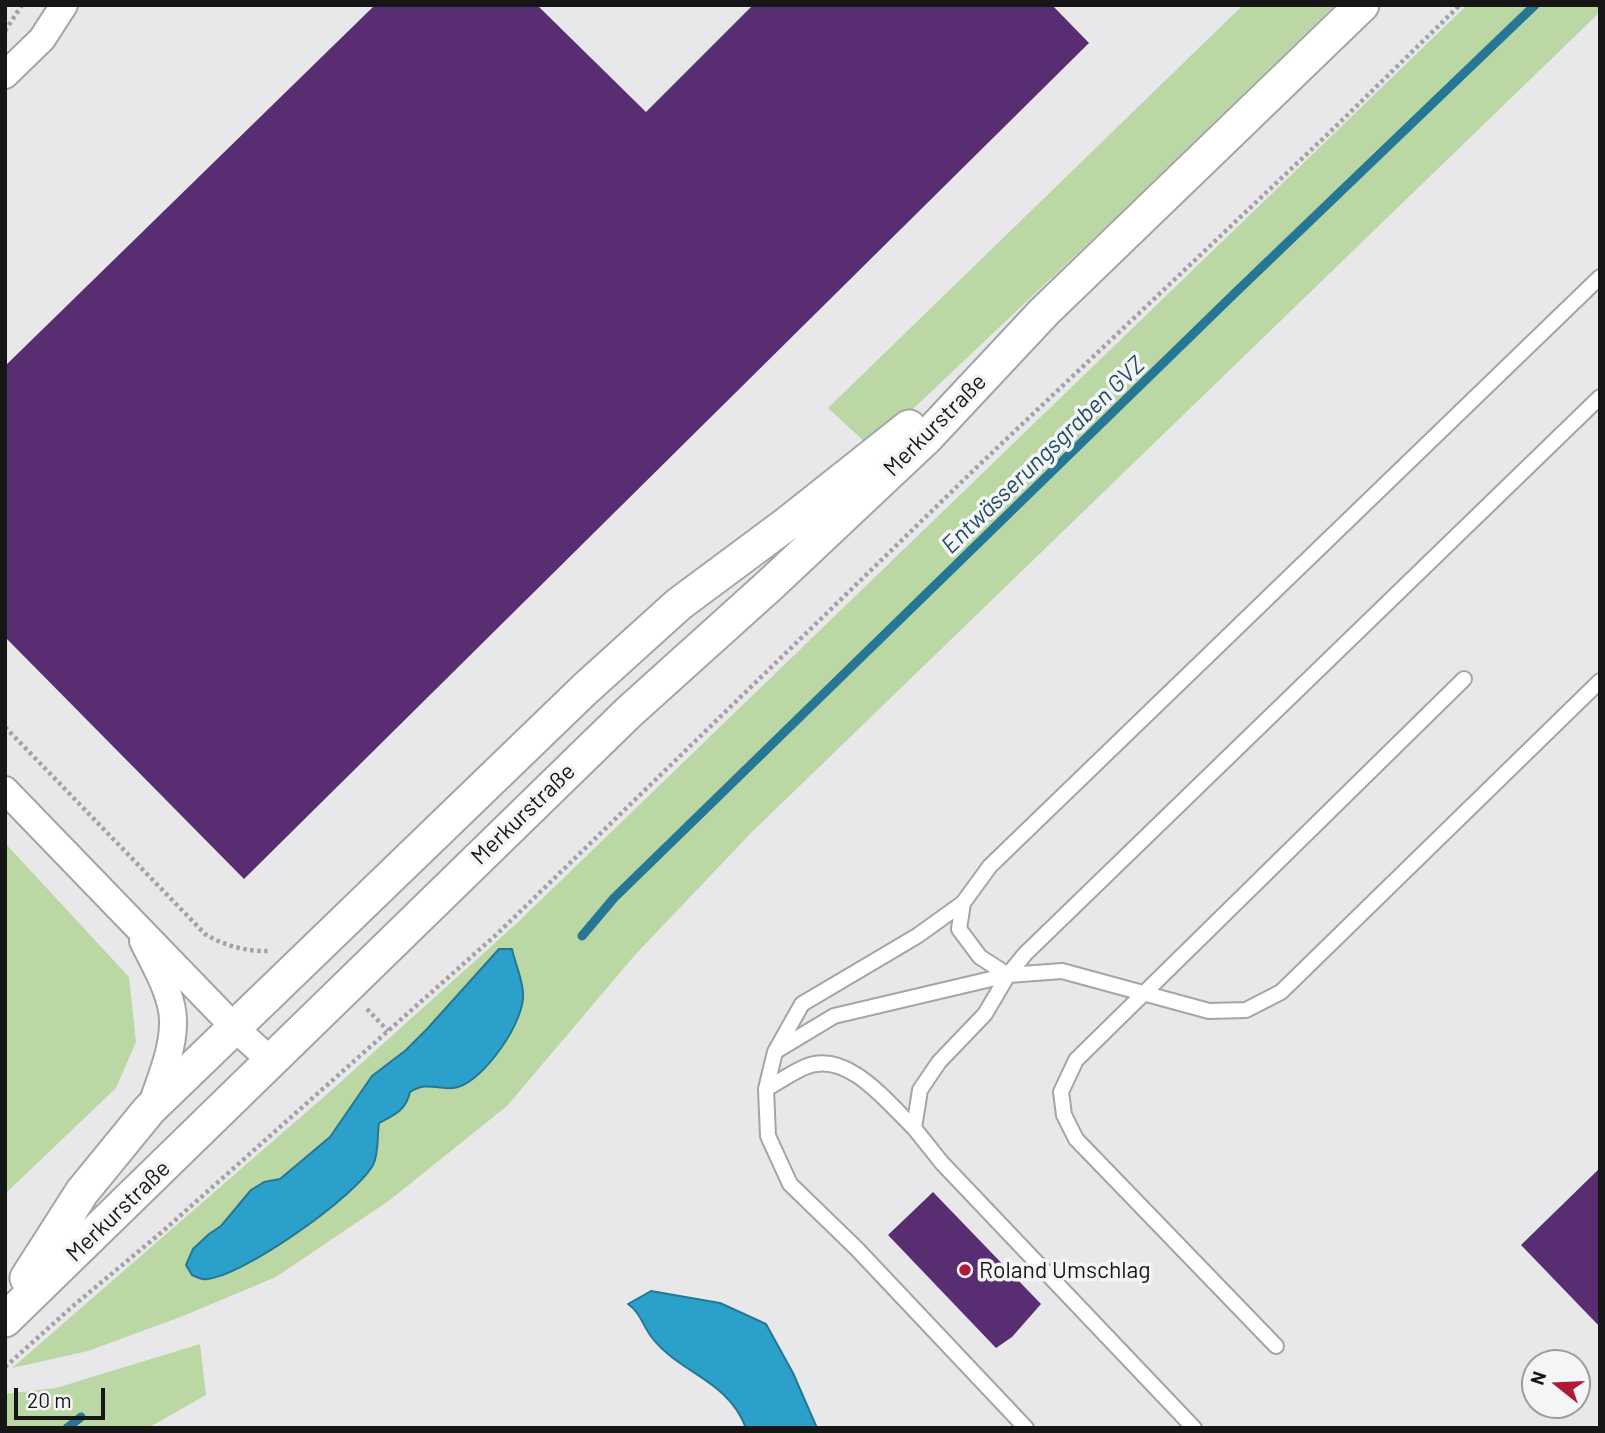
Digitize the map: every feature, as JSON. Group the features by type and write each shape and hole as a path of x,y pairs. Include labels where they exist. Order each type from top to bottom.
{"street":[{"path":"5,75 42,39 64,5"},
{"name":"Merkurstraße","path":"5,1320 629,712 926,438 1044,312 1362,5"},
{"name":"Merkurstraße","path":"5,1306 44,1254 82,1192 149,1110 236,1029 585,689 679,604 788,523 918,420 1044,312"},
{"path":"5,790 236,1029 271,1061"},
{"path":"131,918 165,986 173,1021 165,1065 149,1110"}],"lane":[{"path":"1026,1428 857,1249 790,1184 768,1136 766,1089 775,1052 802,1004 917,936 963,903 990,866 1600,277"},
{"path":"914,1128 920,1090 939,1062 985,1014 1008,975 1035,944 1600,397"},
{"path":"1276,1346 1076,1139 1064,1115 1060,1092 1076,1060 1464,679"},
{"path":"775,1052 834,1016 1008,975 1062,971 1209,1012 1246,1010 1281,992 1600,681"},
{"path":"963,903 959,929 980,957 1008,975"},
{"path":"766,1089 807,1066 835,1064 860,1077 914,1128 942,1163 1194,1428"}],"path":[{"path":"5,31 22,5"},
{"path":"5,1367 498,934 978,466 1460,5"},
{"path":"5,727 205,934 254,951 267,951 293,939 301,940 313,953"},
{"path":"346,987 388,1031"}],"green space":[{"path":"1243,5 1335,5 913,409 868,445 828,408"},
{"path":"1467,5 1600,5 1600,12 752,832 635,955 507,1106 390,1200 276,1277 183,1316 88,1351 12,1368 334,1088 517,923"},
{"path":"5,843 129,977 136,1042 116,1088 5,1194"},
{"path":"200,1344 206,1395 148,1428 5,1428 5,1394 56,1388"}],"water":[{"path":"499,949 512,949 523,992 522,1004 518,1018 502,1047 480,1073 458,1087 429,1086 410,1092 403,1108 379,1123 375,1161 362,1179 345,1196 297,1233 224,1275 205,1279 192,1275 186,1265 193,1249 221,1226 251,1190 264,1182 280,1179 330,1137 372,1076 406,1050 427,1029"},
{"path":"651,1291 720,1303 766,1324 793,1373 817,1428 746,1428 728,1399 664,1351 628,1304"}],"building":[{"path":"375,5 537,5 646,112 753,5 1052,5 1089,43 244,879 5,637 5,366"},
{"path":"1600,1168 1600,1327 1521,1245"},
{"name":"Roland Umschlag","path":"933,1192 1041,1304 1012,1337 996,1348 888,1235"}],"waterway":[{"name":"Entwässerungsgraben GVZ","path":"582,936 614,898 1535,5"},
{"name":"Entwässerungsgraben GVZ","path":"67,1428 81,1417"}],"place":[{"name":"Roland Umschlag","path":"965,1270"}]}
